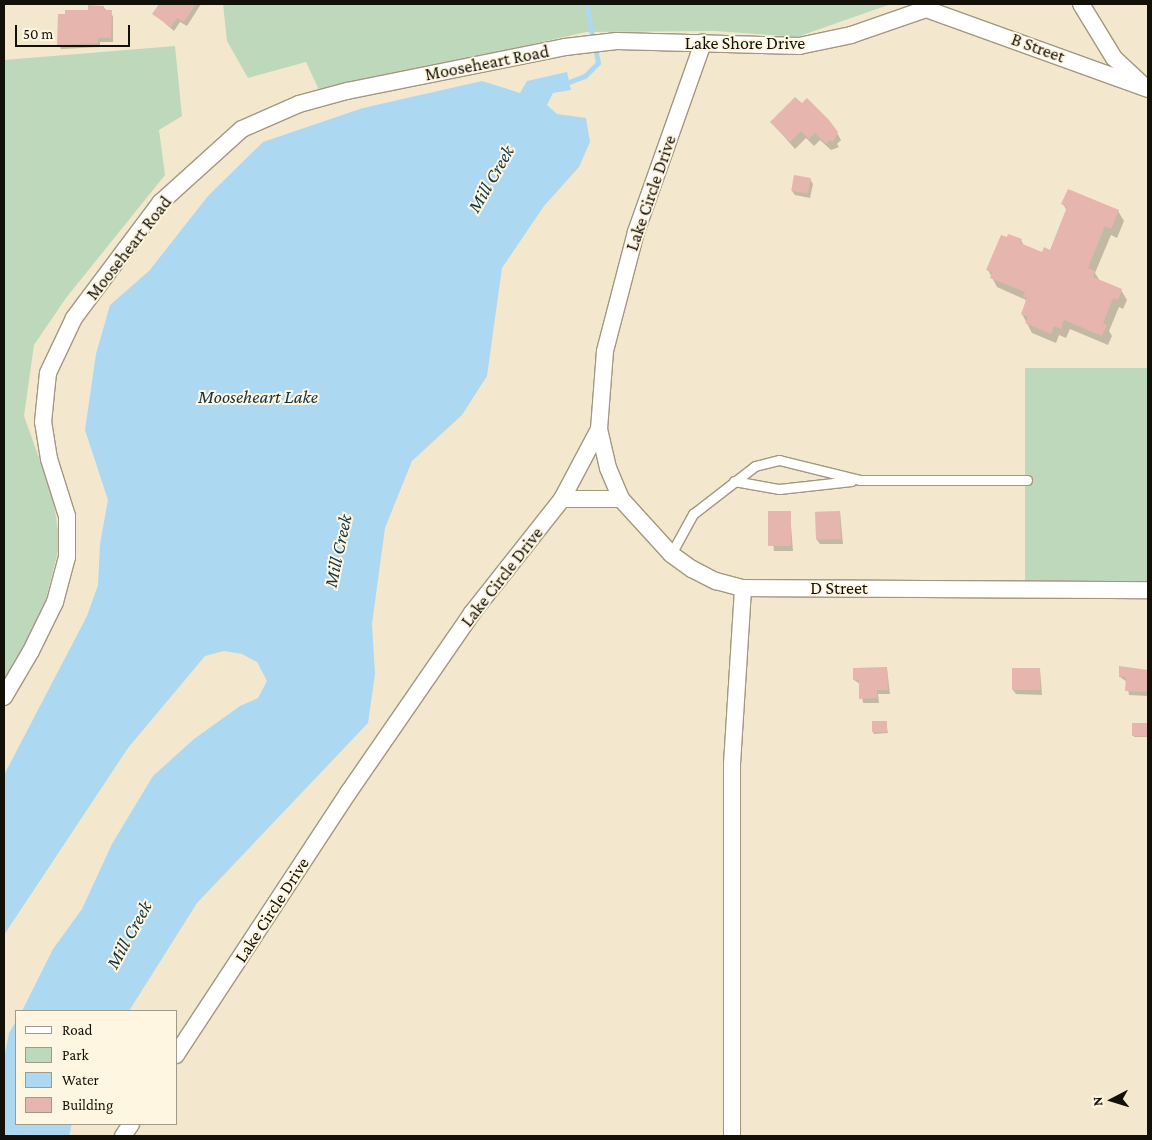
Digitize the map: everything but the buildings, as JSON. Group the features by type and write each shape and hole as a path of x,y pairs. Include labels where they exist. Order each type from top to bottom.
{"street":[{"path":"1081,4 1114,58 1147,88"},
{"name":"B Street","path":"929,6 1147,88"},
{"name":"Lake Shore Drive","path":"617,40 800,46 851,34 929,6"},
{"name":"Mooseheart Road","path":"4,696 32,652 55,602 67,556 67,516 49,459 43,422 48,373 74,318 160,203 242,129 299,104 565,47 617,40"},
{"name":"Lake Circle Drive","path":"178,1052 348,794 472,614 562,499 599,429 605,350 636,232 703,44"},
{"name":"D Street","path":"599,429 608,468 621,499 671,554 716,581 743,588 1148,590"},
{"path":"562,499 621,499"},
{"path":"732,1136 732,764 743,588"},
{"path":"123,1136 130,1125"}],"lane":[{"path":"671,554 693,514 755,466 779,460 860,480"},
{"path":"734,481 779,489 860,480 1027,480"}],"green space":[{"path":"223,4 891,4 797,37 715,31 586,32 320,92 306,62 248,78 227,41"},
{"path":"175,46 182,116 159,130 165,175 66,298 34,345 24,416 53,497 60,543 45,603 18,662 4,684 4,60"},
{"path":"1025,368 1148,368 1148,589 1025,589"}],"water":[{"name":"Mooseheart Lake","path":"567,72 571,90 553,93 547,105 557,114 586,118 590,142 579,167 544,206 502,268 487,376 462,415 412,461 385,528 372,624 375,674 368,723 197,903 130,1010 22,1010 53,949 82,909 112,844 153,776 194,739 240,706 258,698 267,681 257,662 242,654 224,651 205,656 128,748 4,935 4,775 87,616 98,585 100,544 108,500 85,430 96,354 110,305 149,271 208,196 263,142 363,108 482,81 520,93 527,81"},
{"path":"15,1023 15,1125 72,1125 69,1136 4,1136 4,1058 9,1033"}],"waterway":[{"path":"587,4 593,39"},
{"path":"564,84 585,76 598,63 595,47"}],"water label":[{"name":"Mill Creek","path":"491,179"},
{"name":"Mill Creek","path":"338,551"},
{"name":"Mill Creek","path":"129,935"}]}
